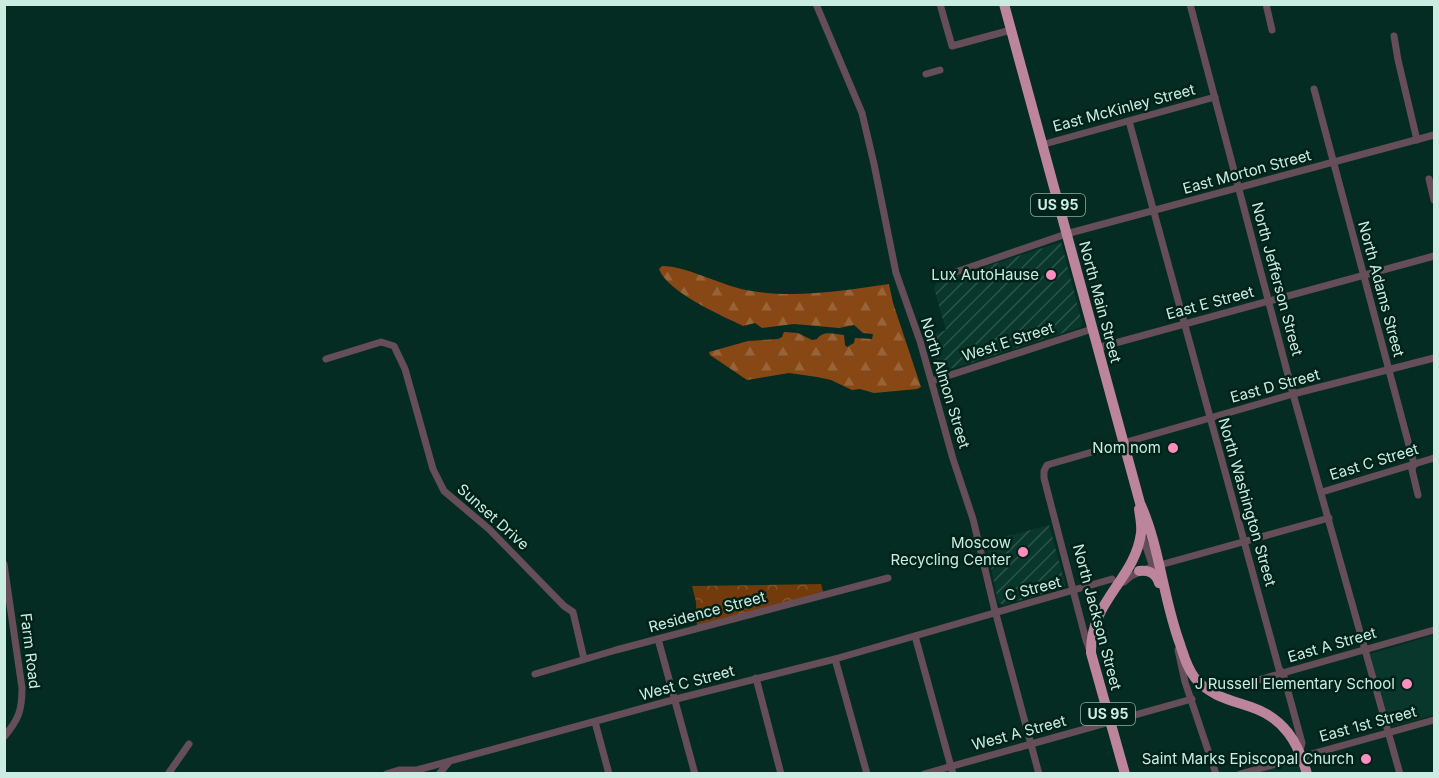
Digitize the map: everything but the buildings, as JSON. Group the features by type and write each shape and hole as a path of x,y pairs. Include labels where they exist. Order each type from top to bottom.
{"highway":[{"name":"North Main Street","path":"1004,4 1123,442 1140,503 1148,522 1156,566 1177,636 1191,671 1198,681 1216,695 1266,714 1295,740 1301,753"},
{"name":"North Main Street","path":"1091,653 1093,629 1099,613 1134,557 1141,530 1140,503"},
{"path":"1139,571 1146,570 1155,575 1166,599"},
{"name":"North Jackson Street","path":"1091,653 1125,774"},
{"name":"US 95","path":"1301,753 1307,774"}],"street":[{"name":"North Almon Street","path":"816,4 862,114 896,273 932,381 953,459 979,540 995,613 1039,774"},
{"path":"940,4 952,46 1011,30"},
{"name":"North Jefferson Street","path":"1190,4 1293,394 1400,774"},
{"path":"1266,4 1272,30"},
{"path":"1394,36 1417,140"},
{"path":"926,74 940,70"},
{"name":"North Adams Street","path":"1314,89 1414,464 1412,470 1419,495"},
{"name":"East McKinley Street","path":"1041,145 1215,97"},
{"name":"North Washington Street","path":"1129,121 1279,669 1283,673 1302,743 1301,753"},
{"name":"East Morton Street","path":"950,274 1066,234 1434,135"},
{"path":"1429,179 1434,200"},
{"name":"East E Street","path":"1097,348 1434,256"},
{"name":"West E Street","path":"932,381 1092,329"},
{"name":"Sunset Drive","path":"326,359 381,342 394,346 405,369 430,459 444,491 489,529 564,606 573,612 584,659"},
{"name":"East D Street","path":"1045,468 1051,463 1123,442 1293,394 1434,358"},
{"name":"East C Street","path":"1322,492 1434,459"},
{"name":"North Jackson Street","path":"1045,468 1044,478 1091,653"},
{"path":"1110,594 1139,571 1329,518"},
{"name":"North Main Street","path":"1141,530 1156,566"},
{"name":"Farm Road","path":"4,564 21,677 22,706 20,715 4,736"},
{"name":"Residence Street","path":"535,674 888,578"},
{"name":"C Street","path":"995,613 1112,579"},
{"name":"West C Street","path":"386,774 399,770 419,772 450,761 756,678 835,659 995,613"},
{"name":"East A Street","path":"1237,686 1434,630"},
{"path":"915,636 952,770"},
{"name":"North Main Street","path":"1177,636 1185,682 1216,774"},
{"path":"657,639 695,774"},
{"path":"835,659 867,774"},
{"path":"756,678 781,774"},
{"name":"West A Street","path":"924,774 952,770 1031,744 1192,699"},
{"name":"East 1st Street","path":"1240,774 1301,753 1434,720"},
{"path":"595,722 609,774"},
{"path":"168,774 189,744"},
{"path":"439,774 450,761"}],"shaded area":[{"path":"1061,242 1082,322 1081,327 958,367 938,371 928,337 946,330 934,288 936,283"},
{"path":"1049,525 1065,583 1064,588 1003,605 998,602 986,542"},
{"name":"J Russell Elementary School","path":"1434,635 1434,715 1391,727 1370,654"},
{"path":"1303,757 1307,774 1241,774"}],"green space":[{"path":"662,266 682,269 736,288 764,293 818,293 889,284 893,303 921,387 874,393 860,389 852,390 831,380 789,373 747,380 710,355 709,352 748,341 778,339 784,332 798,333 812,340 822,334 844,335 847,347 854,343 855,338 872,339 873,334 863,333 854,325 839,328 794,324 762,328 755,323 743,326 709,309 672,286 659,269"},
{"path":"821,584 824,595 697,628 696,602 692,586"}],"place":[{"name":"Lux AutoHause","path":"1051,275"},
{"name":"Nom nom","path":"1173,448"},
{"name":"Moscow Recycling Center","path":"1023,552"},
{"name":"J Russell Elementary School","path":"1407,684"},
{"name":"Saint Marks Episcopal Church","path":"1366,759"}]}
